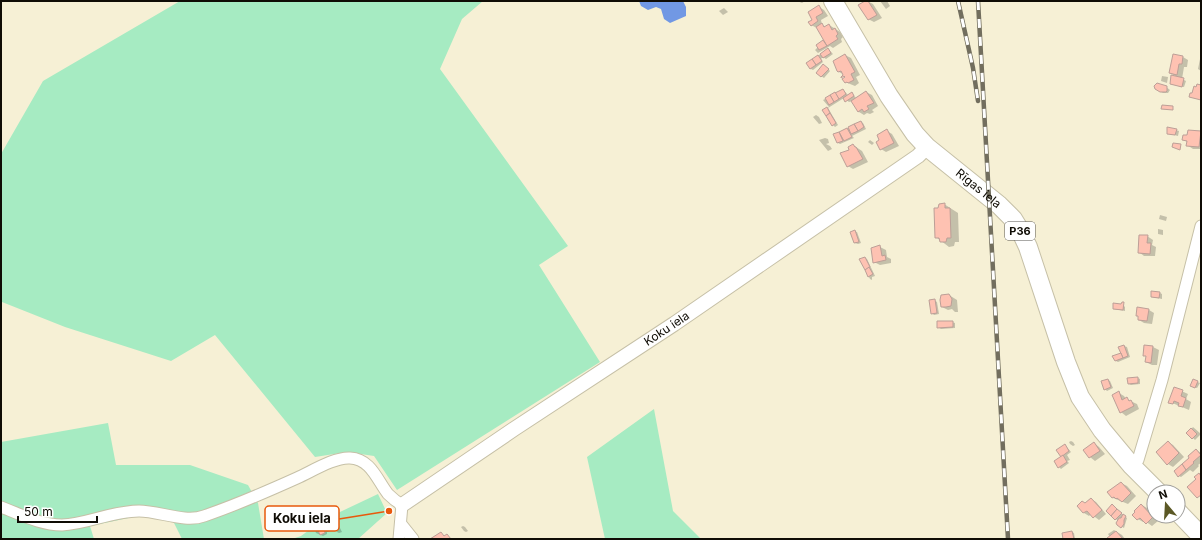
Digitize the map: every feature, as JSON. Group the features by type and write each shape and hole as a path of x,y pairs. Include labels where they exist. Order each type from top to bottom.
{"main road":[{"name":"Rīgas iela","path":"833,1 889,96 915,134 927,147 999,205 1015,222 1028,247 1068,367 1080,397 1102,430 1132,466 1150,484"},
{"path":"1186,520 1201,536"}],"street":[{"name":"Koku iela","path":"402,505 514,429 674,324 918,156 927,147"},
{"path":"1132,466 1138,460 1162,380 1201,226"},
{"path":"1,507 41,522 57,524 83,522 123,512 139,510 186,518 202,517 333,462 351,458 366,464 372,470 388,494 402,505 399,539"},
{"path":"401,524 413,539"}],"green space":[{"path":"180,1 483,1 462,19 440,69 568,246 539,265 600,362 397,490 374,456 347,452 315,457 215,335 171,361 65,327 2,302 1,154 43,81"},
{"path":"654,409 673,511 701,539 605,539 587,457"},
{"path":"108,423 116,465 190,465 248,485 258,503 264,539 182,539 173,521 138,516 90,526 94,539 1,539 1,442"},
{"path":"378,494 387,513 358,539 292,539 301,536 323,520"}],"water":[{"path":"639,1 683,1 686,7 686,16 670,23 664,19 661,9 656,7 648,10 641,6"}],"building":[{"path":"868,1 877,15 868,20 858,5"},
{"path":"819,5 823,13 816,17 818,21 811,26 808,22 812,20 808,12"},
{"path":"822,23 824,27 829,24 832,30 835,28 838,34 836,36 838,39 827,46 816,27"},
{"path":"823,40 827,46 819,50 816,45"},
{"path":"828,48 831,53 823,58 820,54"},
{"path":"845,54 855,72 851,74 854,80 848,83 845,83 842,79 845,77 844,76 841,78 843,75 841,71 837,71 833,61"},
{"path":"1173,54 1183,56 1182,64 1179,64 1177,75 1169,73"},
{"path":"818,55 822,61 816,65 812,59"},
{"path":"812,59 816,65 810,69 806,63"},
{"path":"823,64 829,69 821,77 816,73"},
{"path":"1171,75 1184,78 1182,87 1170,84"},
{"path":"1157,83 1167,86 1167,91 1160,92 1155,89 1154,86"},
{"path":"1197,84 1201,85 1201,100 1189,97 1194,86 1196,87"},
{"path":"843,89 846,94 839,99 835,93"},
{"path":"866,91 874,103 867,106 869,109 864,112 862,109 858,112 851,101"},
{"path":"835,92 839,99 834,102 830,95"},
{"path":"852,92 854,96 845,102 843,98"},
{"path":"830,95 834,102 829,105 825,98"},
{"path":"1162,105 1173,106 1173,110 1161,109"},
{"path":"827,107 830,113 826,116 822,110"},
{"path":"830,113 836,123 832,126 826,116"},
{"path":"861,121 864,127 858,131 854,124"},
{"path":"854,124 858,131 851,134 848,127"},
{"path":"1167,127 1177,129 1175,135 1167,134"},
{"path":"847,128 852,137 844,141 839,132"},
{"path":"887,129 894,143 880,150 876,142 879,140 877,135"},
{"path":"1188,130 1201,131 1199,147 1186,146 1187,141 1182,140 1183,135 1187,135"},
{"path":"839,132 843,141 837,143 833,134"},
{"path":"1173,143 1181,144 1180,150 1172,147"},
{"path":"853,144 863,159 847,167 840,153 849,150 848,147"},
{"path":"945,203 945,208 950,208 951,238 947,238 946,242 940,242 939,238 935,238 934,208 938,208 939,204"},
{"path":"855,230 859,242 854,243 850,232"},
{"path":"1139,235 1148,235 1147,243 1151,243 1150,254 1138,253"},
{"path":"880,245 882,256 885,255 886,260 873,263 871,248"},
{"path":"865,257 870,267 865,270 859,259"},
{"path":"869,267 873,274 868,277 865,270"},
{"path":"1151,291 1160,292 1159,298 1151,297"},
{"path":"949,294 952,299 951,306 941,307 941,295"},
{"path":"935,299 937,313 931,314 929,300"},
{"path":"1124,302 1123,310 1113,309 1113,303 1121,304"},
{"path":"1137,307 1149,309 1147,321 1138,320 1138,316 1136,316"},
{"path":"937,321 953,321 953,327 937,328"},
{"path":"1124,345 1128,356 1123,358 1118,347"},
{"path":"1144,345 1153,346 1151,363 1145,362 1146,356 1143,356"},
{"path":"1121,353 1123,358 1115,361 1112,356"},
{"path":"1138,377 1138,383 1128,384 1127,378"},
{"path":"1108,379 1111,387 1104,390 1101,381"},
{"path":"1193,379 1198,381 1195,388 1190,386"},
{"path":"1174,387 1183,390 1181,396 1186,398 1183,407 1178,406 1179,403 1174,401 1173,404 1168,403"},
{"path":"1119,391 1122,400 1127,397 1129,401 1131,400 1134,406 1120,413 1112,395"},
{"path":"1191,428 1197,434 1192,439 1186,433"},
{"path":"1168,441 1179,453 1167,465 1156,452"},
{"path":"1094,442 1100,451 1089,458 1083,450"},
{"path":"1065,444 1069,451 1061,457 1056,450"},
{"path":"1196,449 1201,455 1186,470 1182,464"},
{"path":"1063,455 1067,462 1058,468 1054,461"},
{"path":"1182,464 1186,470 1178,477 1174,471"},
{"path":"1199,473 1201,476 1201,495 1197,498 1187,487 1196,479 1194,477"},
{"path":"1121,482 1131,493 1122,502 1117,498 1112,498 1107,492"},
{"path":"1091,498 1102,510 1093,518 1087,511 1083,513 1077,506 1082,501 1085,503"},
{"path":"1112,504 1117,509 1111,516 1106,511"},
{"path":"1141,504 1146,509 1146,524 1140,518 1137,520 1132,515 1135,512 1134,511"},
{"path":"1117,509 1122,513 1115,520 1111,516"},
{"path":"1123,514 1126,516 1124,524 1121,528 1116,523"},
{"path":"322,525 325,533 320,535 317,528"},
{"path":"1072,531 1074,539 1063,539 1062,533"},
{"path":"1116,531 1123,539 1107,539 1107,538"},
{"path":"441,532 444,536 447,534 451,539 430,539"}],"railway":[{"path":"958,1 973,68 978,101"},
{"path":"978,1 1008,539"}],"place":[{"name":"Koku iela","path":"389,511"}]}
